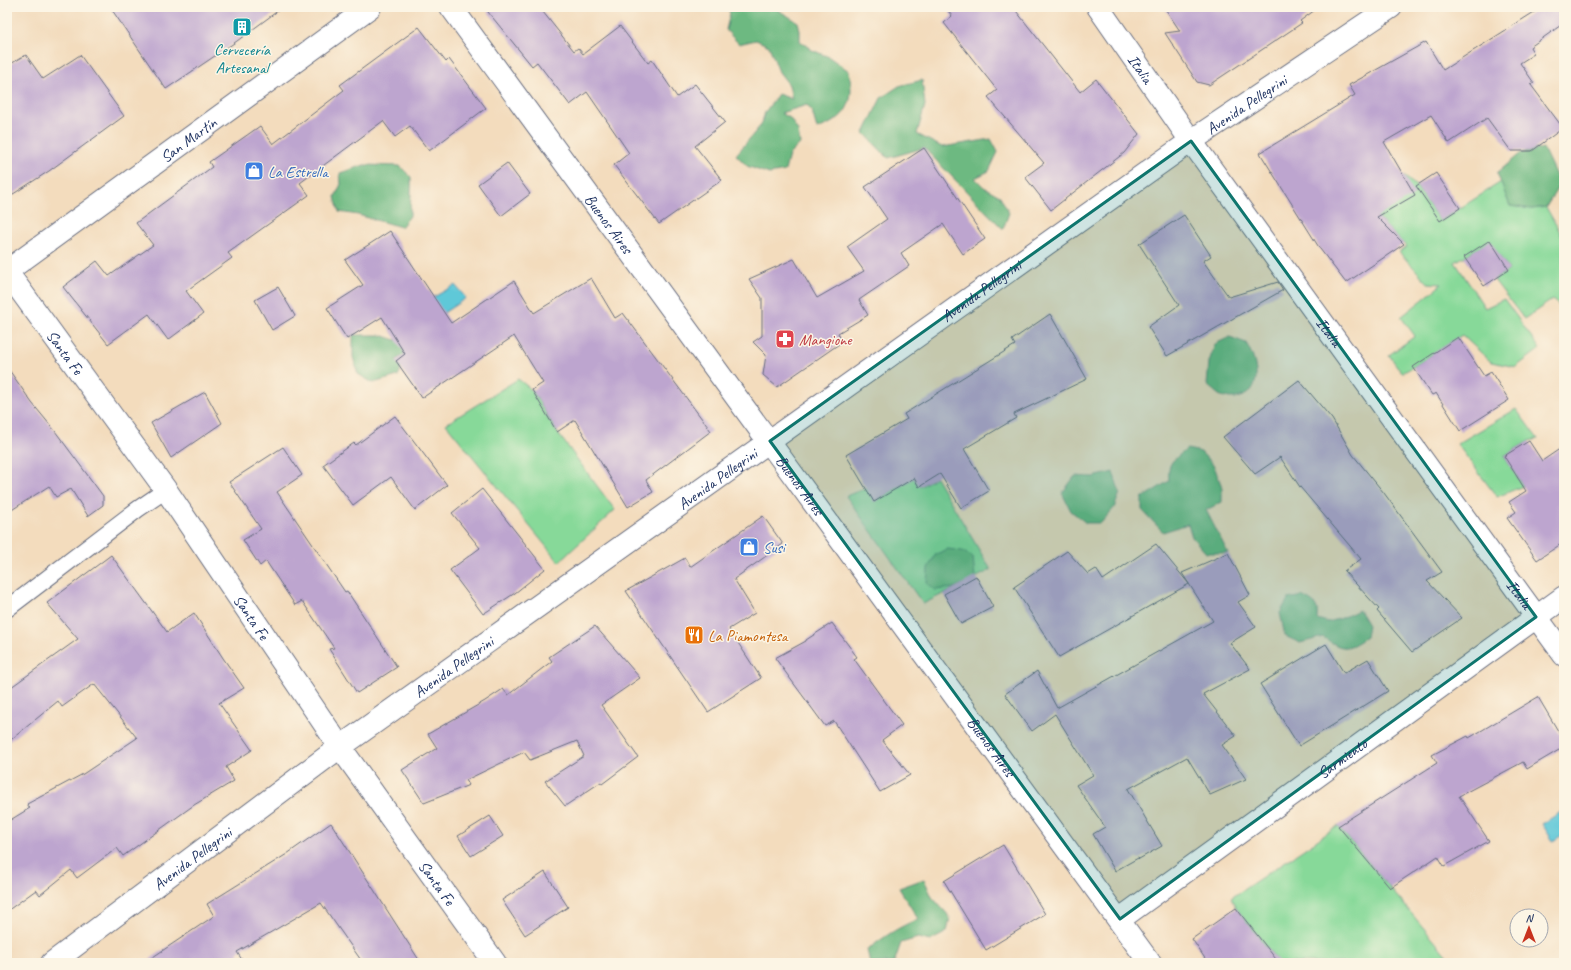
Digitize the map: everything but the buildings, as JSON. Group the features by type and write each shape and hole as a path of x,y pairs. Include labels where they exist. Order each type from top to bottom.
{"street":[{"name":"San Martín","path":"7,272 370,7"},
{"name":"Buenos Aires","path":"451,7 1120,919 1150,963"},
{"name":"Italia","path":"1098,7 1191,141 1564,655"},
{"name":"Avenida Pellegrini","path":"52,963 340,747 1191,141 1391,7"},
{"name":"Santa Fe","path":"7,272 166,490 340,747 495,963"},
{"name":"Sarmiento","path":"1120,919 1564,597"}],"lane":[{"path":"7,609 132,513 166,490"}],"highlighted area":[{"path":"1191,141 1536,617 1120,919 770,441"}],"green space":[{"path":"727,7 773,7 798,22 800,41 812,50 829,57 849,71 851,82 850,101 842,114 828,125 817,129 812,111 807,105 781,113 790,118 798,131 800,144 789,155 785,171 769,174 747,166 736,155 761,125 765,112 778,94 792,99 789,85 779,72 769,46 756,40 739,44 726,30 730,13"},
{"path":"922,80 925,105 917,134 942,147 991,139 998,152 989,171 975,178 984,187 1000,196 1009,213 1003,229 924,148 888,158 864,133 881,98 899,86"},
{"path":"1543,148 1560,184 1546,207 1532,209 1510,206 1497,173 1521,153"},
{"path":"364,165 400,166 411,177 410,216 401,227 358,215 339,212 335,197 341,184 340,173"},
{"path":"1404,176 1416,186 1440,221 1501,182 1510,206 1532,209 1546,207 1564,239 1564,309 1552,300 1524,319 1494,280 1509,270 1490,241 1455,262 1485,308 1504,299 1540,349 1516,367 1491,362 1462,335 1402,373 1389,355 1415,336 1401,317 1442,284 1428,283 1399,252 1407,247 1377,217 1392,183"},
{"path":"353,335 381,335 399,341 405,354 396,360 401,368 398,376 373,383 358,374 353,357"},
{"path":"1230,337 1246,343 1253,357 1256,373 1256,381 1253,388 1248,393 1235,398 1219,395 1207,385 1209,362 1215,344"},
{"path":"518,379 532,390 557,432 615,510 559,562 446,424"},
{"path":"1516,409 1538,439 1529,441 1504,456 1523,486 1497,497 1457,444"},
{"path":"1187,449 1201,452 1214,466 1222,487 1222,502 1206,510 1228,553 1206,553 1192,537 1188,524 1163,532 1142,510 1142,498 1169,481 1170,465"},
{"path":"1113,472 1120,493 1114,508 1101,523 1086,523 1071,511 1062,493 1075,476 1093,477"},
{"path":"936,477 991,570 923,604 846,496 866,488 874,502 914,478 920,487"},
{"path":"948,549 962,551 973,557 975,578 954,588 935,590 927,584 928,568 936,554"},
{"path":"1302,596 1315,604 1317,619 1328,622 1342,618 1359,610 1368,625 1366,637 1354,645 1344,647 1323,637 1300,643 1285,636 1280,613 1288,599"},
{"path":"1338,826 1453,963 1279,963 1236,908 1231,898"},
{"path":"924,879 932,897 950,917 947,932 930,941 918,938 901,943 894,963 870,963 867,950 891,933 918,919 899,888"}],"water":[{"path":"455,285 466,298 442,314 432,298"},
{"path":"1564,810 1564,834 1553,841 1542,824"}],"place":[{"name":"Cervecería Artesanal","path":"242,27"},
{"name":"La Estrella","path":"254,171"},
{"name":"Mangione","path":"785,339"},
{"name":"Susi","path":"749,547"},
{"name":"La Piamontesa","path":"694,635"}]}
